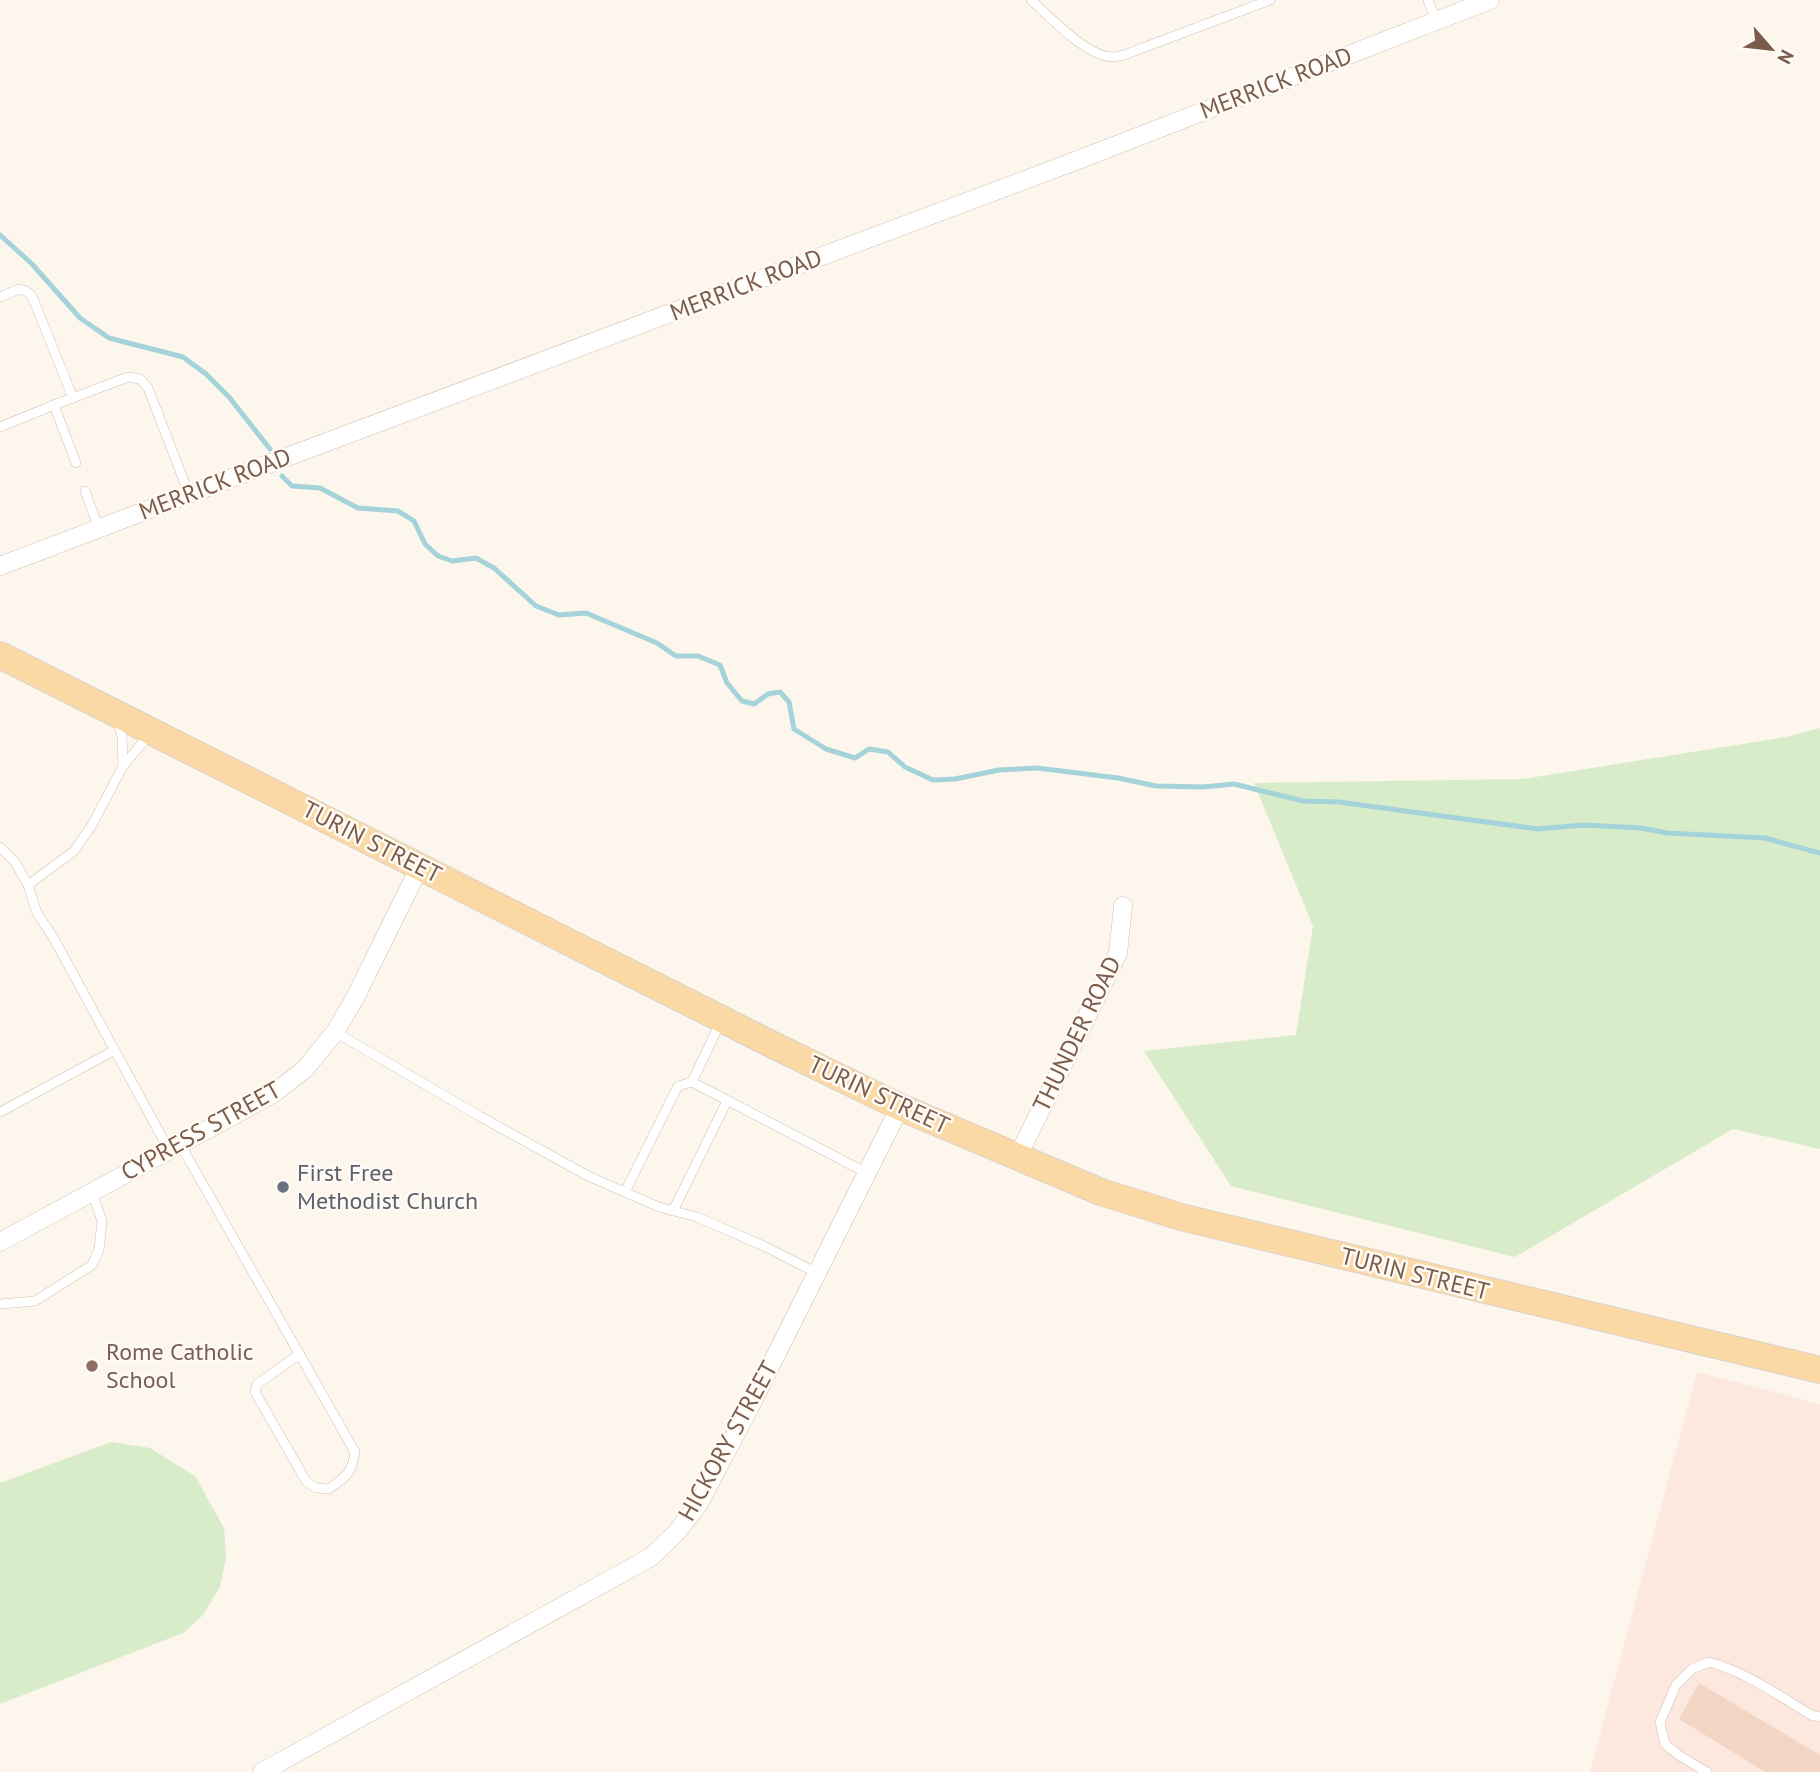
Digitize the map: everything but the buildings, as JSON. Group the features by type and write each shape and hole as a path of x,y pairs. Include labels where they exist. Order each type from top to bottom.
{"main road":[{"name":"TURIN STREET","path":"0,656 900,1107 1101,1192 1181,1217 1820,1370"}],"street":[{"name":"MERRICK ROAD","path":"0,566 1078,160 1490,0"},
{"name":"CYPRESS STREET","path":"0,1242 273,1094 305,1069 335,1032 355,998 420,866"},
{"name":"THUNDER ROAD","path":"1017,1158 1118,953 1123,906"},
{"name":"HICKORY STREET","path":"262,1772 651,1557 677,1532 698,1505 751,1405 900,1107"}],"lane":[{"path":"1031,0 1076,40 1099,54 1113,57 1125,55 1269,0"},
{"path":"1428,0 1436,20"},
{"path":"0,297 19,289 33,296 73,398"},
{"path":"0,427 128,377 140,379 148,388 189,494"},
{"path":"54,405 76,463"},
{"path":"85,491 99,529"},
{"path":"113,712 122,737 123,766"},
{"path":"28,885 74,851 92,825 123,766 152,732"},
{"path":"0,847 15,862 28,885 37,913 115,1050 300,1354 355,1452 349,1474 329,1489 316,1488 306,1481 255,1392 257,1384 300,1354"},
{"path":"692,1082 722,1020"},
{"path":"335,1032 588,1176 659,1207 697,1217 817,1273"},
{"path":"0,1112 115,1050"},
{"path":"625,1192 678,1086 692,1082 867,1173"},
{"path":"673,1211 727,1101"},
{"path":"0,1304 35,1301 92,1265 99,1250 102,1221 92,1192"},
{"path":"1707,1772 1665,1744 1660,1722 1676,1685 1692,1669 1709,1662 1726,1667 1811,1715 1820,1717"}],"shaded area":[{"path":"1697,1372 1820,1404 1820,1772 1590,1772"}],"green space":[{"path":"1820,728 1820,1149 1733,1129 1515,1257 1231,1186 1144,1051 1296,1035 1313,926 1254,783 1523,779 1786,737"},
{"path":"111,1442 150,1448 195,1476 224,1528 226,1558 220,1587 202,1616 183,1633 0,1704 0,1483"}],"waterway":[{"path":"0,235 32,264 80,318 109,338 183,357 206,374 229,397 270,449"},
{"path":"282,476 292,486 320,488 358,508 398,511 414,521 425,544 438,556 452,561 476,558 494,568 536,606 559,615 586,613 657,643 676,656 698,656 720,665 727,683 742,701 754,704 768,694 780,692 789,702 794,729 826,749 855,758 869,749 888,752 905,767 933,780 955,779 999,770 1037,768 1118,778 1156,786 1203,787 1234,784 1303,801 1339,802 1538,829 1583,825 1765,838 1820,853"}],"place":[{"name":"First Free Methodist Church","path":"283,1187"},
{"name":"Rome Catholic School","path":"92,1366"}]}
